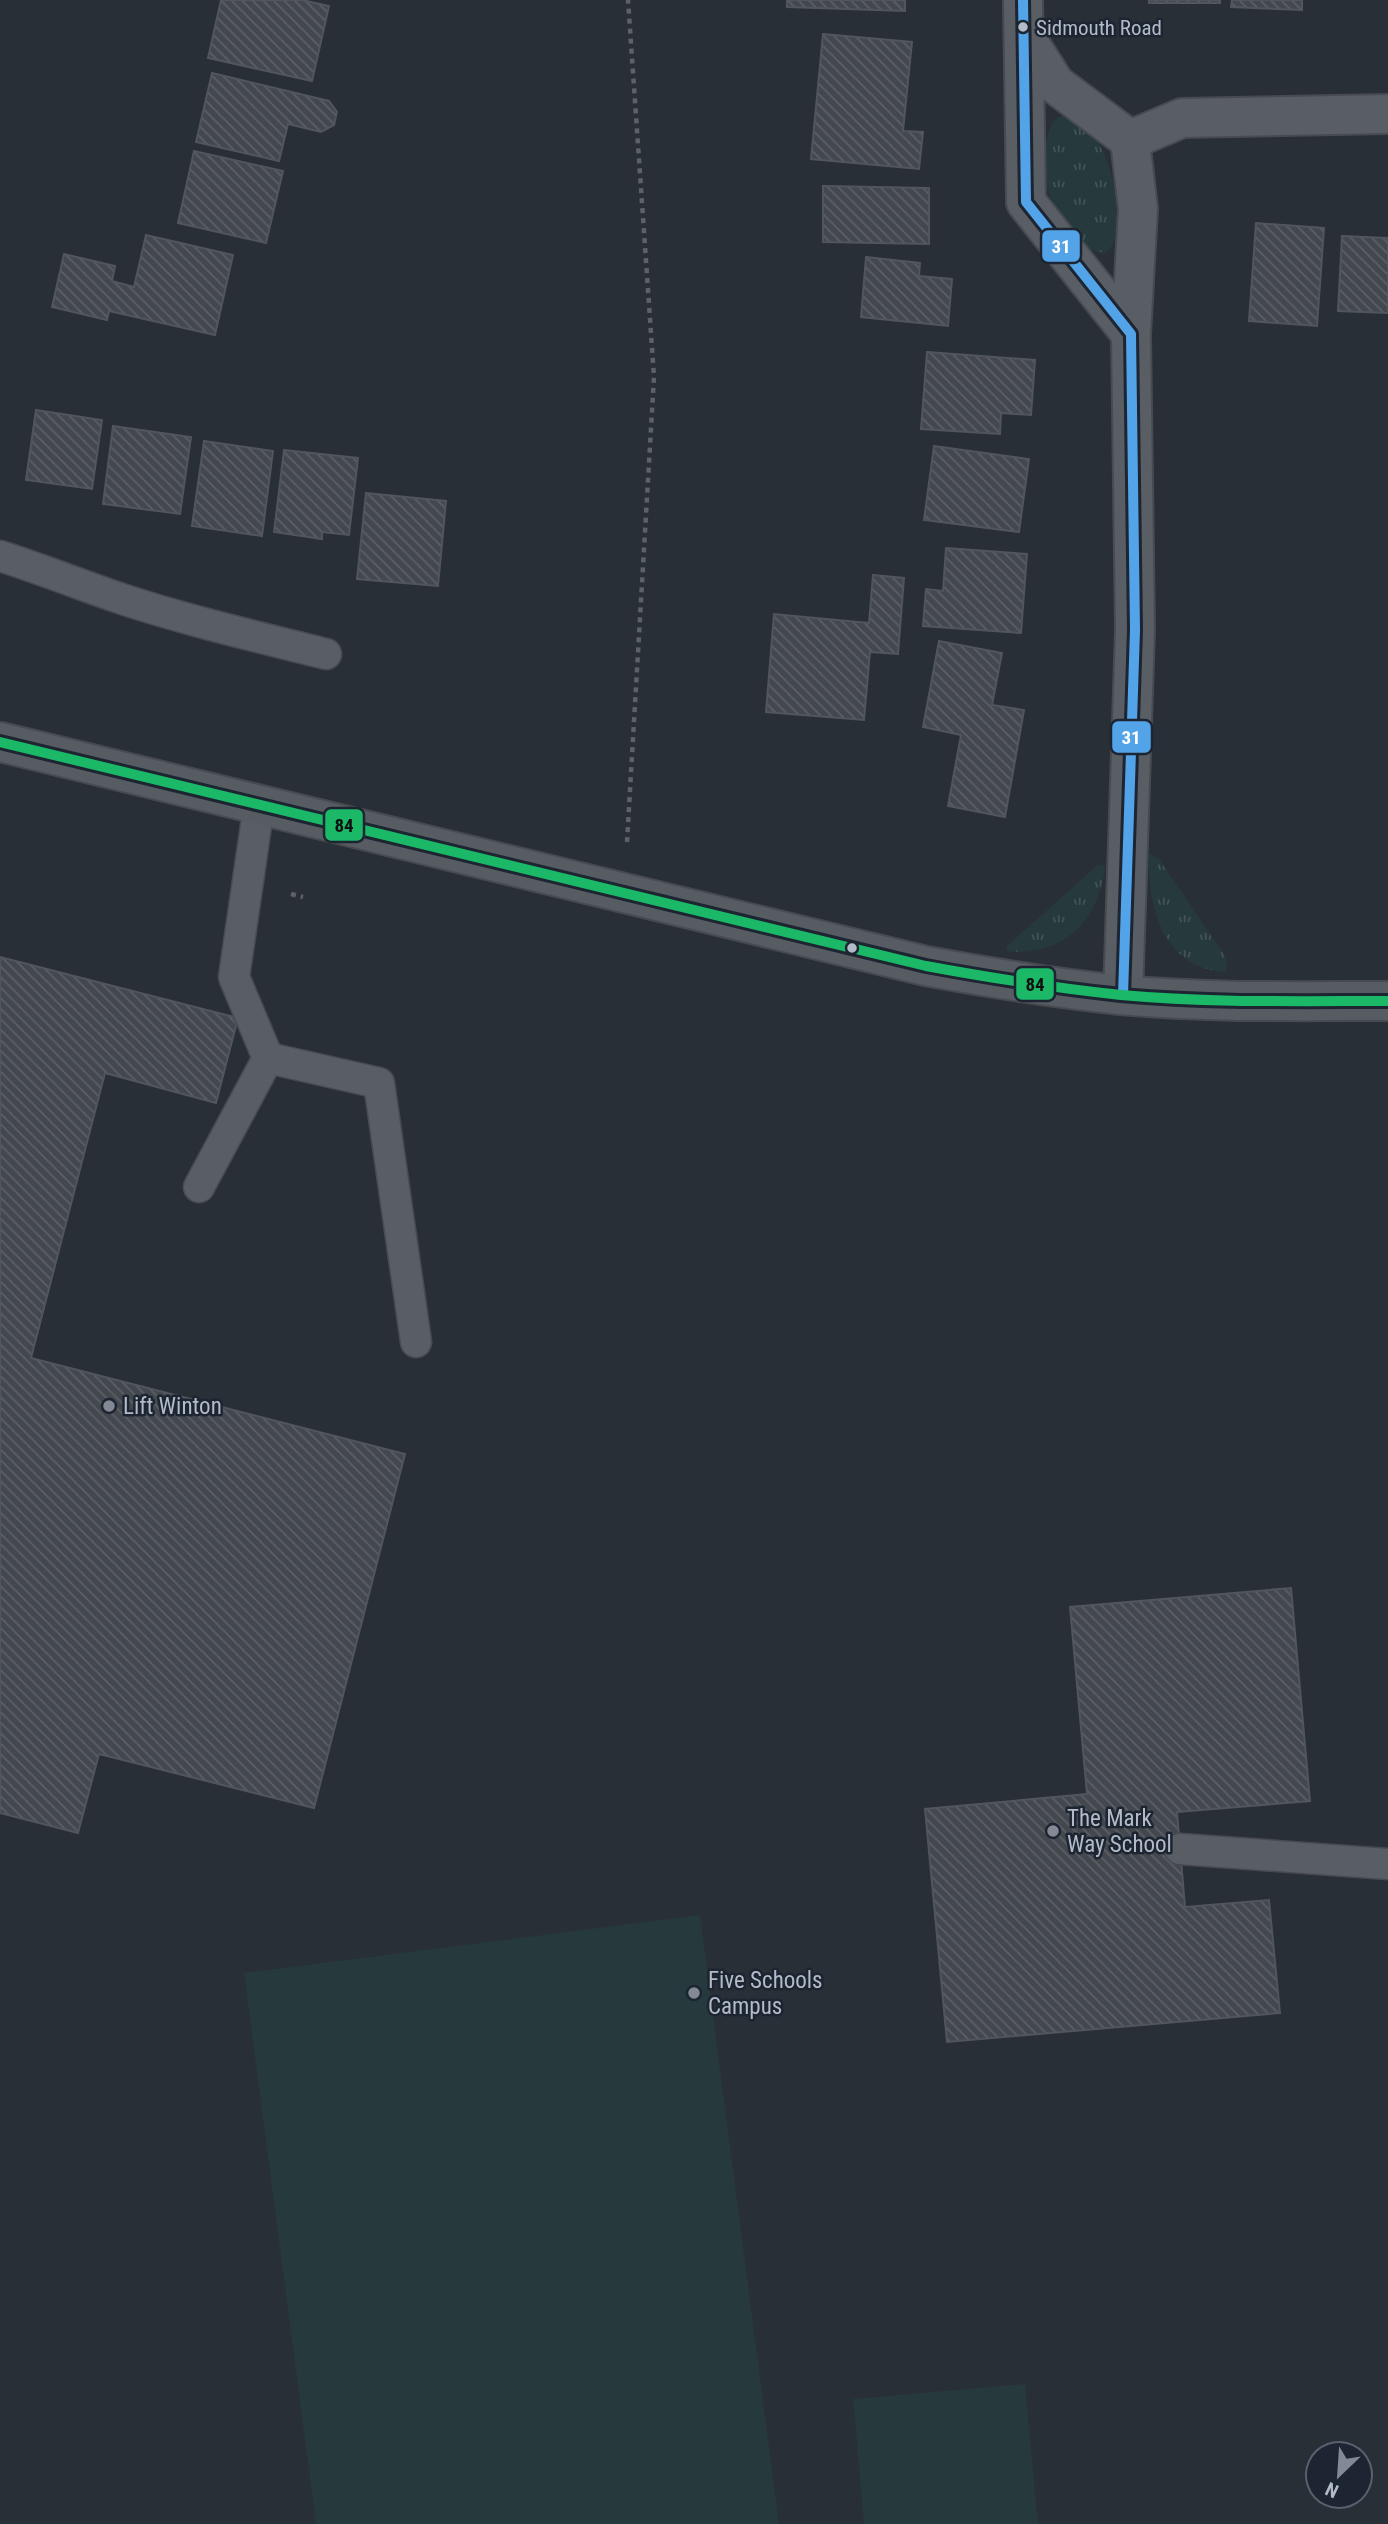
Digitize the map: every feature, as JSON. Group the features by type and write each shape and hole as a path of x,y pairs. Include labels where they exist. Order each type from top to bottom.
{"street":[{"path":"1023,17 1055,84 1130,140 1138,209 1130,334 1135,630 1124,995"},
{"path":"1023,17 1026,202 1130,334"},
{"path":"1130,140 1182,118 1388,114"},
{"path":"0,742 926,966 1030,985 1124,995 1239,1002 1388,1001"}],"lane":[{"path":"0,556 123,599 326,654"},
{"path":"258,805 234,977 268,1058"},
{"path":"199,1187 268,1058"},
{"path":"268,1058 379,1083 416,1342"},
{"path":"1180,1849 1388,1864"}],"path":[{"path":"624,892 654,377 628,0"}],"green space":[{"path":"1059,117 1078,122 1094,136 1105,157 1113,181 1116,228 1113,244 1105,252 1097,252 1079,240 1063,220 1049,193 1045,152 1049,131"},
{"path":"1149,853 1159,859 1227,959 1226,972 1205,968 1187,960 1173,947 1163,931 1151,894"},
{"path":"1098,865 1105,866 1101,886 1086,919 1075,931 1045,948 1006,951 1007,946"},
{"path":"700,1915 779,2524 316,2524 244,1973"},
{"path":"1025,2384 1038,2524 864,2524 853,2399"}],"building":[{"path":"221,0 302,0 329,6 312,81 208,58"},
{"path":"787,0 905,0 905,11 787,7"},
{"path":"1149,0 1220,0 1220,3 1149,3"},
{"path":"1232,0 1302,0 1302,10 1231,7"},
{"path":"823,34 912,42 903,131 923,132 919,169 811,159"},
{"path":"212,73 329,101 337,112 334,125 321,132 288,124 279,161 196,142"},
{"path":"194,151 283,171 266,243 178,223"},
{"path":"823,186 929,188 929,244 823,242"},
{"path":"1256,223 1324,228 1317,326 1249,321"},
{"path":"146,235 233,255 215,335 109,311 107,320 52,307 64,254 115,266 112,281 134,287"},
{"path":"1342,236 1388,238 1388,313 1338,311"},
{"path":"866,257 920,263 919,276 952,279 948,326 861,317"},
{"path":"927,352 1035,360 1031,415 1001,413 1000,434 921,429"},
{"path":"36,410 102,420 92,489 26,480"},
{"path":"113,426 191,437 180,514 103,504"},
{"path":"204,441 273,451 262,536 192,526"},
{"path":"934,446 1029,459 1019,532 924,520"},
{"path":"284,450 358,458 349,535 322,532 322,539 274,532"},
{"path":"366,493 446,501 438,586 357,579"},
{"path":"946,548 1027,554 1021,633 923,626 926,589 943,591"},
{"path":"873,575 904,578 898,654 870,652 864,720 766,712 774,614 869,623"},
{"path":"939,641 1002,653 992,705 1024,710 1005,817 948,806 961,735 923,727"},
{"name":"Lift Winton","path":"0,957 238,1018 216,1103 105,1073 31,1358 405,1454 314,1808 99,1754 78,1833 0,1813"},
{"name":"The Mark Way School","path":"1291,1588 1310,1801 1177,1812 1185,1907 1269,1900 1280,2013 947,2042 925,1809 1087,1794 1070,1607"}],"transit line":[{"name":"31","path":"1023,0 1026,202 1131,334 1135,630 1123,995"},
{"name":"84","path":"0,742 926,966 1047,986 1154,998 1388,1001"}],"place":[{"name":"Sidmouth Road","path":"1023,27"},
{"name":"Lift Winton","path":"109,1406"},
{"name":"The Mark Way School","path":"1053,1831"},
{"name":"Five Schools Campus","path":"694,1993"}]}
